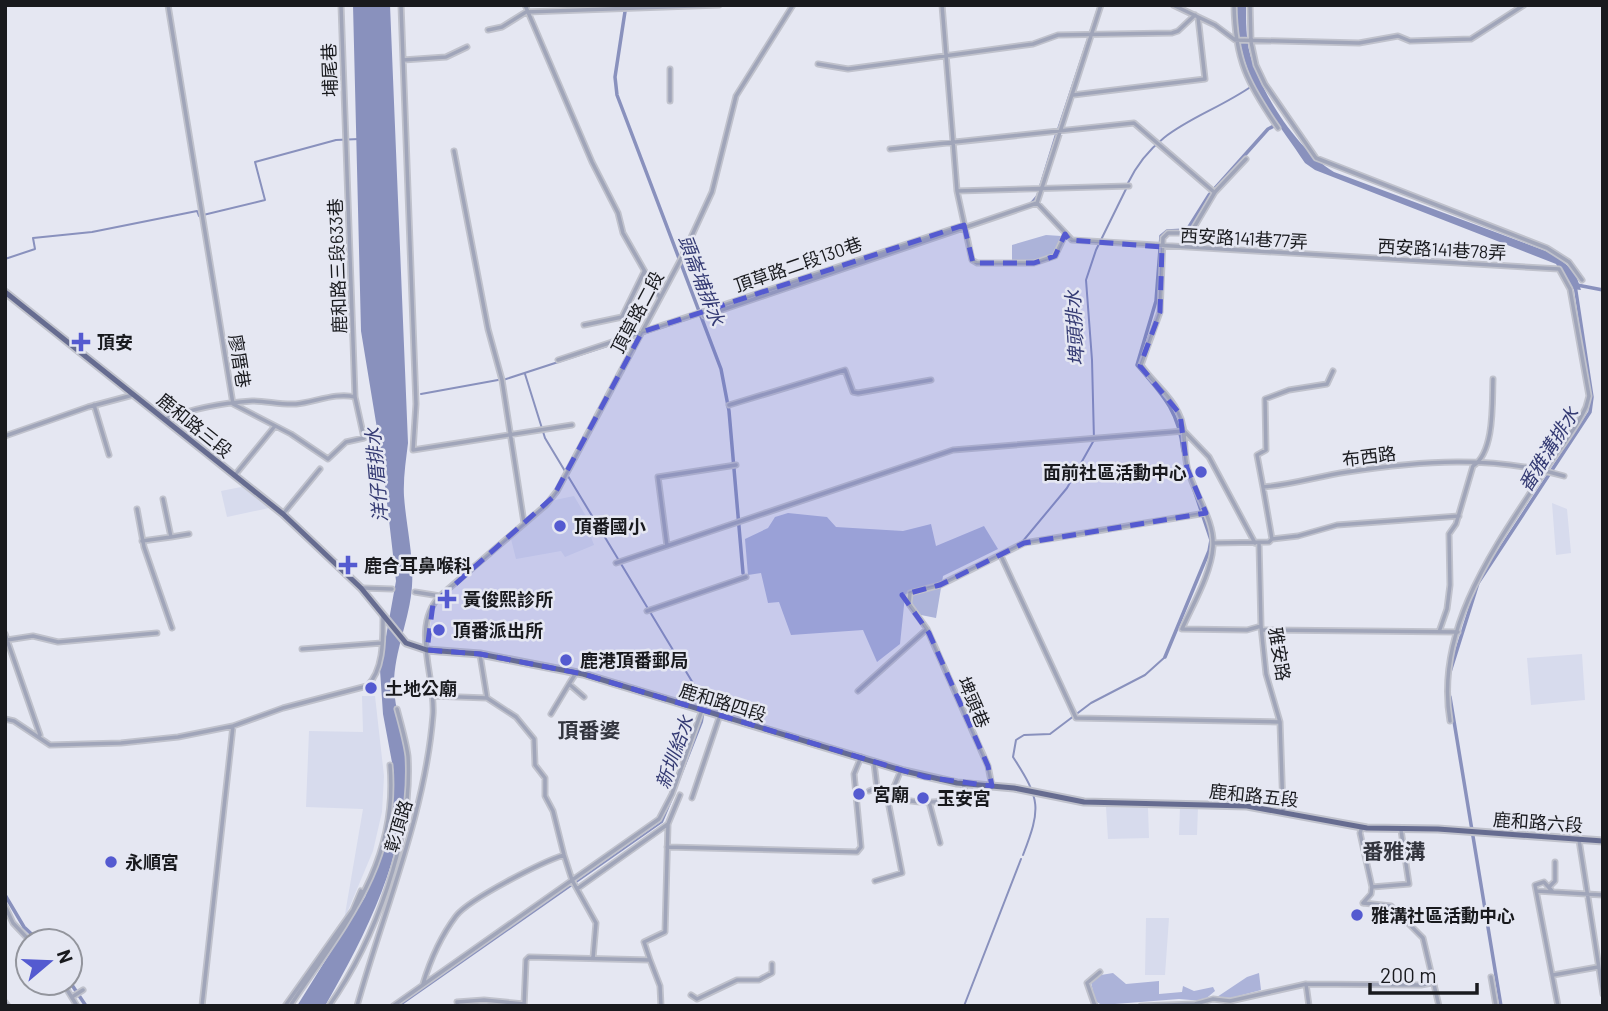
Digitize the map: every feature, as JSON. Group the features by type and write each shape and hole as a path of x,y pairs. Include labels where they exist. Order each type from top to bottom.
{"main road":[{"name":"鹿和路三段","path":"5,292 283,514 361,588 406,643"},
{"name":"鹿和路四段","path":"406,643 427,650 480,654 576,673 901,770 963,784 1033,792"},
{"name":"鹿和路五段","path":"1033,792 1084,802 1192,803 1283,810 1362,827 1472,831"},
{"name":"鹿和路六段","path":"1472,831 1603,841"}],"street":[{"name":"廖厝巷","path":"168,5 233,404"},
{"name":"埔尾巷","path":"341,5 346,134"},
{"path":"401,5 416,404 413,450 572,425"},
{"path":"525,5 592,162 618,213 623,233 660,298"},
{"path":"488,30 502,27 526,12 719,5"},
{"name":"頂草路二段","path":"440,596 550,501 565,477 660,298 712,192 736,96 793,5"},
{"path":"942,5 957,191 972,260 977,263 1034,263 1055,256 1065,234 1037,202"},
{"path":"704,316 1037,202 1101,5"},
{"path":"1173,5 1197,16 1235,40 1359,43 1398,36 1410,41 1471,39 1511,8 1524,5"},
{"path":"1234,5 1235,40 1251,87 1278,128"},
{"path":"1250,5 1251,41 1265,84 1316,158 1548,248 1574,266 1582,280"},
{"path":"818,64 848,69 1033,44 1058,34 1172,33 1178,32 1197,16"},
{"path":"1073,95 1205,79 1197,16"},
{"path":"403,60 446,57 467,47"},
{"path":"670,69 670,101"},
{"path":"890,149 1134,123 1213,191"},
{"name":"鹿和路三段633巷","path":"275,426 328,460 346,442 364,438 355,397 346,134"},
{"path":"454,151 490,342 502,380 524,523"},
{"path":"1245,159 1213,191 1193,229 1166,234 1162,247 1160,312 1141,365 1170,398 1184,431 1187,468 1206,513 1214,543 1210,561 1182,629 1458,632"},
{"path":"957,191 1042,191 1127,185"},
{"name":"頂草路二段130巷","path":"558,360 964,227"},
{"name":"西安路141巷77弄","path":"1065,234 1072,240 1104,243 1325,256"},
{"name":"西安路141巷78弄","path":"1325,256 1559,269 1570,289 1589,396 1583,414 1547,470"},
{"path":"584,325 622,317 645,270"},
{"path":"729,405 845,370 853,391 858,393 931,380"},
{"path":"1272,539 1257,455 1266,450 1265,399 1289,390 1327,384 1333,371"},
{"path":"1439,632 1447,609 1450,585 1449,534 1459,516 1471,469 1478,463 1490,436 1493,379"},
{"path":"5,436 94,405 135,394"},
{"path":"166,419 200,406 254,401 280,405 318,401 341,395 355,397"},
{"path":"233,404 275,426 235,475"},
{"path":"94,405 109,455"},
{"path":"615,563 953,450 1184,431"},
{"name":"雅安路","path":"1184,431 1209,457 1257,543 1266,674 1280,722 1283,810"},
{"name":"布西路","path":"1263,487 1346,472 1442,462 1519,464 1564,476"},
{"path":"667,546 658,477 734,465"},
{"path":"283,514 320,469"},
{"path":"1450,721 1446,678 1477,576 1547,470"},
{"path":"163,499 171,537"},
{"path":"137,509 142,541 172,628"},
{"path":"1206,513 1024,543 1001,556 1076,718 1280,722"},
{"path":"1214,543 1257,543 1298,536 1337,525 1459,516"},
{"path":"142,541 189,534"},
{"name":"埤頭巷","path":"992,786 988,766 927,629 909,604 910,593 932,589 1001,556"},
{"path":"646,611 746,577"},
{"path":"361,588 392,589"},
{"path":"415,592 440,596"},
{"name":"彰頂路","path":"357,1006 425,783 433,696 427,650 429,612 440,596"},
{"path":"5,719 41,737 50,746 74,747 178,737 233,726 283,708 363,689 376,676 385,618"},
{"path":"858,691 927,629"},
{"path":"7,640 33,636 58,642 157,633"},
{"path":"5,634 41,737"},
{"path":"302,649 382,643"},
{"path":"480,654 487,698"},
{"path":"551,714 576,673"},
{"path":"569,684 584,696"},
{"path":"433,696 487,698 516,717 534,739 535,765 545,778 544,796 552,811 574,884 596,923 593,958"},
{"path":"329,1006 375,922 404,824 408,757 397,709"},
{"path":"574,884 663,815 702,710"},
{"path":"692,798 720,715"},
{"path":"202,1006 233,726"},
{"path":"667,847 857,852 861,847 854,774 861,757"},
{"path":"869,791 877,788 874,761"},
{"path":"290,1006 364,897 379,859 390,817 390,765"},
{"path":"875,880 902,873 896,853 897,831 888,801 901,770"},
{"path":"890,796 903,801 929,802 967,797 963,784"},
{"path":"661,1006 660,986 644,942 665,932 668,824 680,795"},
{"path":"929,802 934,831 940,843"},
{"path":"393,1006 668,824"},
{"path":"1362,827 1360,833 1372,887 1371,894 1363,903 1391,905 1423,938 1439,1006"},
{"path":"1372,887 1409,884 1400,828"},
{"path":"1579,839 1603,994"},
{"path":"423,986 437,949 457,914 537,863 564,855"},
{"path":"1550,886 1555,881 1555,862"},
{"path":"1550,886 1537,882 1536,891 1558,1006"},
{"path":"1550,886 1552,891"},
{"path":"285,1006 349,916 361,891"},
{"path":"1536,891 1603,895"},
{"path":"5,906 17,927"},
{"path":"1595,943 1603,943"},
{"path":"458,1006 457,1002 484,1000 524,1005 526,960 529,957 650,960"},
{"path":"691,995 697,999 737,980 759,980 772,973 772,964"},
{"path":"1553,975 1598,967"},
{"path":"1095,1006 1087,983 1100,972"},
{"path":"1492,976 1496,1006"},
{"path":"1141,1006 1195,1004 1213,999 1230,1001 1306,984 1432,983"},
{"path":"1306,984 1309,1006"}],"highlighted area":[{"path":"964,225 973,263 1034,263 1055,256 1065,234 1069,240 1162,247 1160,312 1140,366 1180,414 1187,468 1206,513 1024,543 940,585 902,595 929,633 988,766 992,786 925,777 583,674 480,654 427,650 433,604 553,497 642,332"}],"shaded area":[{"path":"353,5 390,5 408,443 404,496 412,575 411,598 394,685 406,758 405,791 394,856 384,887 357,947 325,1006 297,1006 365,897 380,859 394,773 383,714 380,670 396,581 382,459 361,331"},
{"path":"1237,5 1246,5 1249,48 1255,70 1272,103 1295,136 1321,163 1334,172 1554,254 1575,272 1581,290 1572,289 1556,264 1315,170 1305,163 1267,107 1248,72 1238,30"},
{"path":"1046,235 1061,236 1053,256 1039,261 1012,262 1012,245"},
{"path":"246,486 269,508 227,517 221,491"},
{"name":"頂番國小","path":"574,496 596,533 591,537 594,545 565,557 561,551 516,559 511,539 555,500"},
{"path":"1552,503 1567,509 1571,553 1556,555"},
{"path":"788,513 827,517 836,527 903,531 931,524 936,546 984,526 998,549 943,576 936,618 921,615 911,602 912,595 905,596 900,644 877,662 863,630 791,635 779,602 768,603 761,573 748,575 745,539 768,528 775,517"},
{"path":"1582,654 1585,700 1531,705 1527,658"},
{"path":"362,696 375,696 384,776 382,812 373,851 344,920 363,809 306,807 309,731 363,732"},
{"path":"1106,807 1148,808 1149,838 1108,839"},
{"path":"1180,807 1198,807 1197,835 1179,835"},
{"path":"1146,918 1169,918 1165,975 1145,975"},
{"path":"1113,973 1126,984 1159,981 1159,994 1182,992 1183,986 1194,991 1213,987 1215,991 1203,1001 1179,999 1102,1005 1095,1001 1091,982 1101,975"},
{"path":"1259,973 1261,990 1231,998 1217,997 1247,977"}],"waterway":[{"name":"頭崙埔排水","path":"626,5 615,77 617,95 721,369 729,411 743,573"},
{"path":"1058,129 1099,5"},
{"name":"埤頭排水","path":"1128,183 1152,148 1167,136 1252,86"},
{"path":"1183,451 1174,414 1137,365 1156,301 1161,236 1167,231 1187,230 1209,195 1268,129 1278,124"},
{"path":"1031,203 1037,196 1056,134"},
{"path":"5,259 35,249 33,238 92,232 197,211 199,216 265,200 255,162 336,140 359,139"},
{"name":"埤頭排水","path":"1023,541 1067,488 1094,440 1086,280 1096,250 1126,189"},
{"path":"643,334 813,277"},
{"name":"番雅溝排水","path":"1450,672 1478,583 1590,412 1592,397 1575,285"},
{"path":"1577,285 1603,290"},
{"path":"503,380 638,336"},
{"name":"新圳給水","path":"525,374 545,438 705,703 702,722 676,788"},
{"path":"421,394 498,380"},
{"path":"1165,657 1209,551 1211,540 1185,463"},
{"path":"1023,855 1033,826 1035,804 1029,784 1013,757 1016,740 1024,735 1050,734 1091,703 1145,675 1165,657"},
{"path":"1450,697 1501,1006"},
{"name":"新圳給水","path":"399,1006 662,822 673,796"},
{"path":"964,1006 1021,859"},
{"path":"5,895 24,927"},
{"path":"80,997 86,1006"}],"place":[{"name":"頂安","path":"81,342"},
{"name":"面前社區活動中心","path":"1201,472"},
{"name":"頂番國小","path":"560,526"},
{"name":"鹿合耳鼻喉科","path":"348,565"},
{"name":"黃俊熙診所","path":"447,599"},
{"name":"頂番派出所","path":"439,630"},
{"name":"鹿港頂番郵局","path":"566,660"},
{"name":"土地公廟","path":"371,688"},
{"name":"宮廟","path":"859,794"},
{"name":"玉安宮","path":"923,798"},
{"name":"永順宮","path":"111,862"},
{"name":"雅溝社區活動中心","path":"1357,915"}],"district":[{"name":"頂番婆","path":"589,729"},
{"name":"番雅溝","path":"1394,850"}],"water label":[{"name":"洋仔厝排水","path":"376,475"}]}
